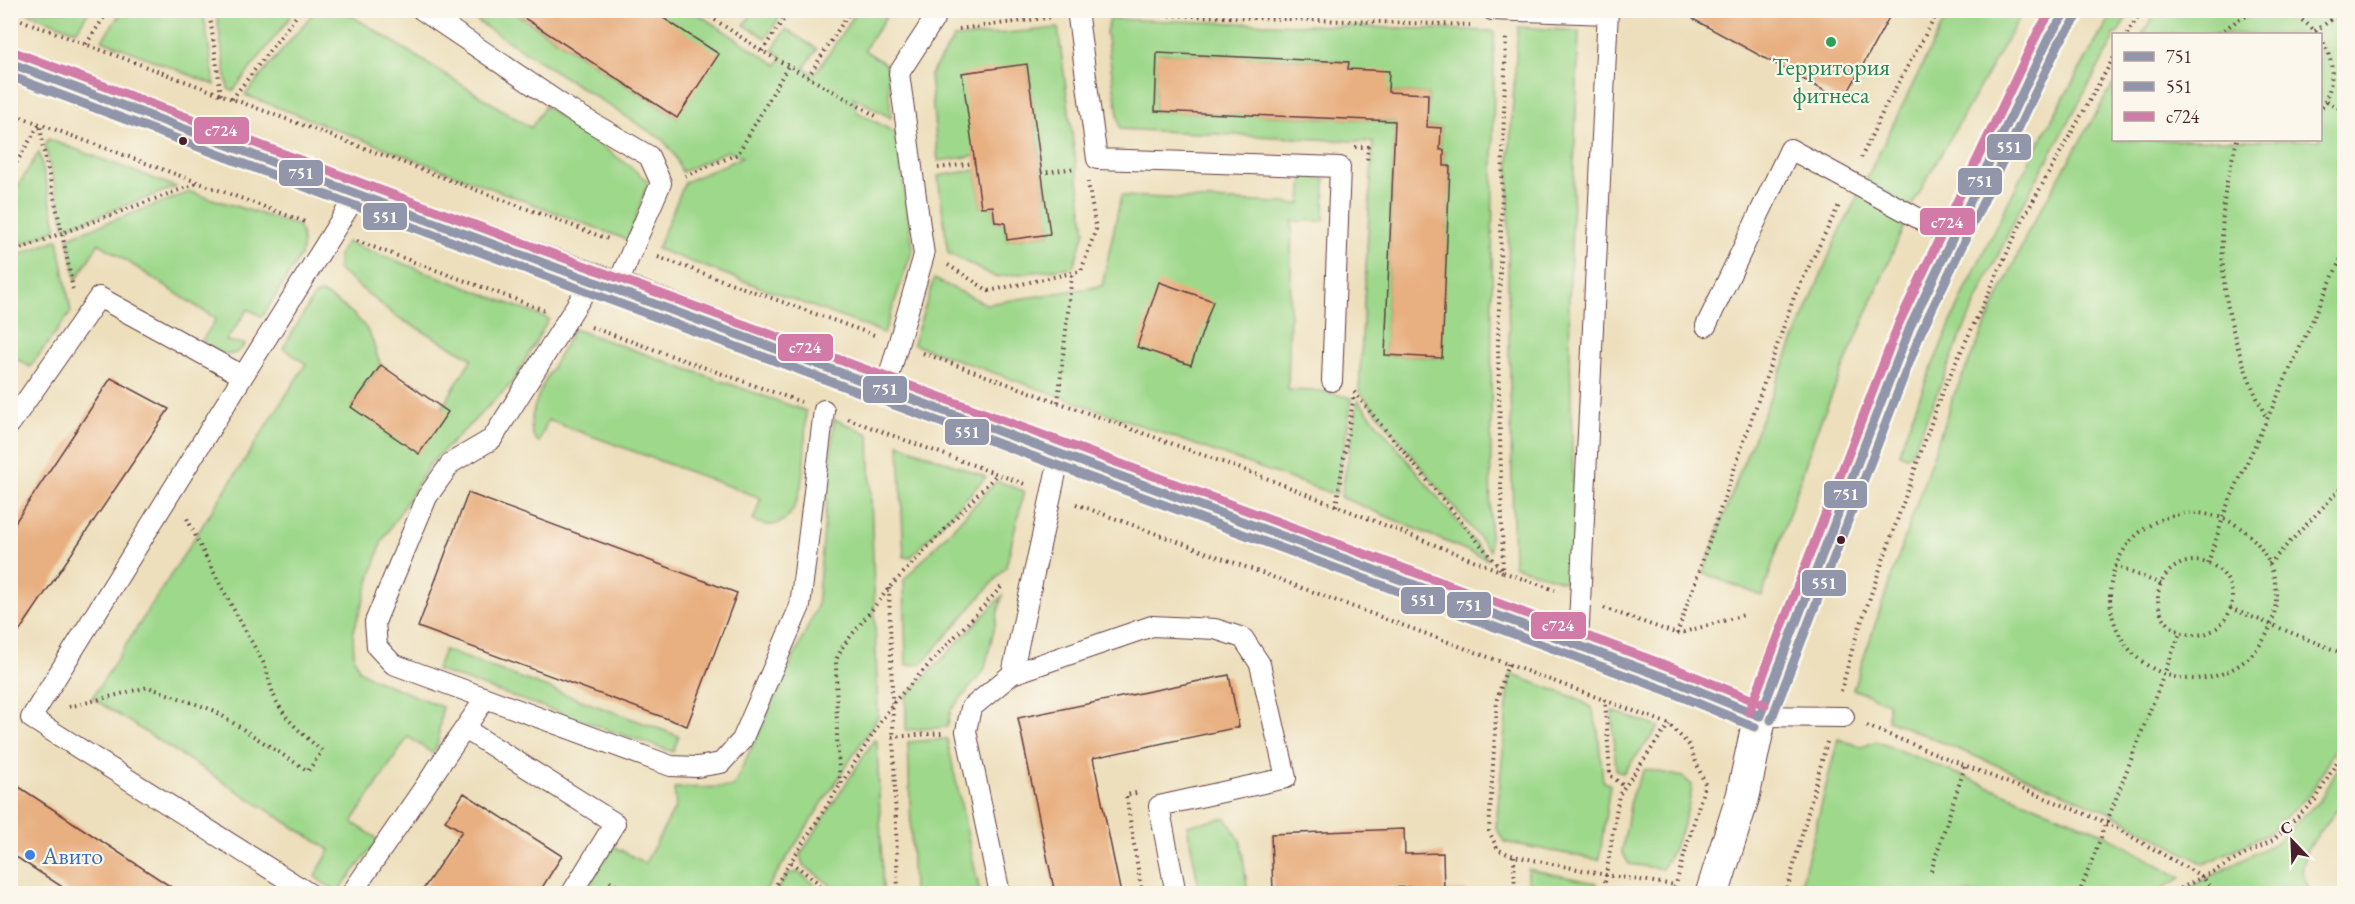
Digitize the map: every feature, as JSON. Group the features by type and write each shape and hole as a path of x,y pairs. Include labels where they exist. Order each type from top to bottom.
{"street":[{"path":"1712,894 1743,796 1760,716 1910,327 2049,37 2067,10"},
{"path":"10,63 885,390 1578,645 1760,716"}],"lane":[{"path":"422,10 570,110 649,156 662,183 634,248 605,284 568,319 492,439 452,463 428,497 375,622 377,647 393,664 671,766 698,767 721,763 742,740 800,606 824,410"},
{"path":"885,390 924,255 899,73 940,10"},
{"path":"1492,10 1608,12 1578,645"},
{"path":"1069,13 1097,159 1340,167 1332,381"},
{"path":"1706,326 1790,148 1953,237"},
{"path":"310,894 31,718 357,194"},
{"path":"10,424 99,297 243,376"},
{"path":"1012,674 1053,495 1060,454"},
{"path":"1000,894 966,731 971,708 1012,674 1152,626 1215,629 1243,638 1260,664 1286,778 1159,806 1176,894"},
{"path":"351,894 485,699"},
{"path":"1760,716 1839,717"},
{"path":"465,729 615,824 571,894"}],"path":[{"path":"86,44 109,10"},
{"path":"209,10 221,94"},
{"path":"232,99 301,10"},
{"path":"700,10 762,51 890,124 907,130"},
{"path":"762,51 790,10"},
{"path":"808,77 851,10"},
{"path":"1234,17 1235,10"},
{"path":"1743,615 1677,634 1794,297 1886,105 1940,10"},
{"path":"2128,33 2142,10"},
{"path":"1503,572 1498,348 1506,11"},
{"path":"2221,33 2231,23 2250,13 2271,11 2292,15 2310,26 2316,33 2344,11"},
{"path":"950,30 1069,13"},
{"path":"1096,19 1102,13 1471,25"},
{"path":"10,16 634,248 1058,402 1336,506 1503,572"},
{"path":"2322,42 2331,61 2332,81 2327,101 2322,107"},
{"path":"1786,894 1839,717 1854,644 1942,392 2024,217 2112,61"},
{"path":"681,177 738,154 788,66"},
{"path":"2327,101 2344,111"},
{"path":"10,112 568,319 824,410 1669,724 1689,745 1705,784 1673,894"},
{"path":"10,172 40,124"},
{"path":"40,124 43,148 62,233"},
{"path":"2237,141 2225,193 2223,291 2245,372 2266,418"},
{"path":"934,169 975,163"},
{"path":"1041,173 1086,166"},
{"path":"946,254 947,265 989,291 1072,275 1082,271 1096,229 1087,176"},
{"path":"10,253 199,182"},
{"path":"2208,563 2223,518 2266,418 2344,252"},
{"path":"1058,402 1072,275"},
{"path":"1336,506 1354,392 1503,572"},
{"path":"840,784 836,716 836,660 843,646 889,588 997,474"},
{"path":"2269,564 2344,485"},
{"path":"31,718 148,687 213,710 308,771 322,752 283,713 273,693 266,668 210,566 173,489"},
{"path":"2199,513 2223,518 2249,535 2269,564 2275,584 2274,613 2264,639 2245,661 2220,675 2192,679 2163,674 2141,661 2123,642 2112,618 2110,592 2115,566 2129,543 2149,526 2173,515 2199,513"},
{"path":"770,894 893,703 1042,544"},
{"path":"2195,561 2208,563 2218,568 2231,588 2230,608 2224,622 2215,630 2204,635 2180,633 2169,626 2162,615 2158,603 2158,590 2171,569 2183,563 2195,561"},
{"path":"2115,566 2161,584"},
{"path":"889,588 898,894"},
{"path":"2230,608 2344,654"},
{"path":"2079,894 2180,633"},
{"path":"1508,664 1497,699 1489,831 1498,850 1514,856 1606,875 1675,885"},
{"path":"1605,699 1610,776 1624,786"},
{"path":"1839,717 2105,822 2203,877 2215,894"},
{"path":"1603,894 1619,795 1669,724"},
{"path":"2170,894 2273,840 2316,800 2344,749"},
{"path":"1931,871 1965,765"},
{"path":"1137,793 1126,795 1142,894"},
{"path":"1514,856 1515,894"},
{"path":"791,862 833,894"}],"green space":[{"path":"23,11 89,11 76,31"},
{"path":"122,11 203,11 215,85 102,40"},
{"path":"216,11 295,11 233,91 228,89"},
{"path":"315,11 344,11 531,128 545,106 631,167 648,182 628,240 245,95"},
{"path":"461,11 512,11 677,118 651,11 693,11 777,65 782,57 772,50 786,29 817,49 804,68 815,74 857,11 890,11 864,50 887,65 891,118 853,97 857,112 896,133 913,248 884,333 657,249 685,182 743,157 727,151 682,172 674,154 663,140"},
{"path":"754,11 784,11 766,38 744,25"},
{"path":"1949,11 2023,11 1915,200 1816,432 1762,596 1703,573 1742,466 1833,246"},
{"path":"2114,11 2131,11 2118,33 2112,33 2112,43 2017,215 1966,324 1912,453 1906,457 1900,454 1900,449 1970,280 2024,171"},
{"path":"2156,11 2344,11 2344,733 2311,793 2268,834 2204,864 2114,814 1888,720 1888,703 1853,689 1953,397 2030,228 2112,86 2112,141 2322,141 2322,33 2143,33"},
{"path":"1110,19 1494,31 1490,551 1359,391 1373,142 1120,129 1106,32","holes":["1158,53 1348,62 1348,69 1388,92 1428,94 1427,127 1441,128 1440,150 1444,151 1444,166 1450,166 1441,358 1385,355 1395,121 1155,111"]},
{"path":"1518,27 1579,31 1569,304 1575,585 1514,566 1508,295 1509,159"},
{"path":"1058,28 1085,232 1073,267 995,277 948,253 938,176 976,170 981,207 993,206 995,222 1005,223 1007,240 1050,234 1027,65 974,156 938,161 930,75 954,38"},
{"path":"48,139 176,187 65,228 45,146"},
{"path":"39,152 57,229 11,249 11,197"},
{"path":"1303,175 1325,179 1324,221 1292,221 1288,390 1320,391 1352,398 1336,495 913,344 934,279 986,304 1102,286 1121,196 1301,204"},
{"path":"190,192 299,226 301,233 303,244 301,255 262,317 248,309 226,341 245,344 235,353 224,354 202,341 216,319 99,243 76,280 68,237"},
{"path":"58,239 71,312 30,367 11,355 11,258"},
{"path":"347,242 549,319 512,383 430,464 382,541 353,633 354,657 359,670 374,679 442,707 437,747 432,753 408,737 352,822 376,838 377,842 338,891 315,876 330,850 92,698 306,364 283,348 314,296 321,293 345,307 359,319 373,342 381,365 352,406 442,408 472,358 397,317 338,270 338,255"},
{"path":"574,329 806,411 804,458 799,495 793,510 784,521 769,525 753,521 761,498 548,420 539,442 532,433 535,404"},
{"path":"1358,400 1489,560 1341,497"},
{"path":"834,419 869,434 878,717 764,893 584,893 613,846 645,863 676,806 674,788 733,787 817,607"},
{"path":"899,444 986,477 911,557 904,557"},
{"path":"997,481 1024,491 1006,567 922,664 906,665 904,580"},
{"path":"1002,596 984,671 951,710 947,727 906,730 906,697"},
{"path":"444,650 679,736 673,752 436,670"},
{"path":"1510,674 1576,698 1592,708 1598,732 1603,781 1610,785 1599,860 1504,842 1496,827"},
{"path":"1612,711 1659,727 1623,773 1616,770"},
{"path":"947,739 980,893 913,893 908,742"},
{"path":"1838,739 1862,747 1876,741 2103,833 2181,878 2152,894 1799,893"},
{"path":"874,740 877,741 883,893 842,893 803,865 800,855"},
{"path":"2344,757 2344,804 2340,806 2307,849 2302,871 2310,893 2179,893 2275,843 2320,800"},
{"path":"1645,769 1683,777 1692,785 1682,829 1662,869 1629,864 1622,852 1632,794"},
{"path":"1226,818 1241,842 1246,893 1200,893 1187,825"},
{"path":"1528,869 1596,883 1594,893 1528,893"},
{"path":"798,872 826,893 775,893 788,874"}],"building":[{"path":"512,10 651,10 719,54 677,118"},
{"path":"1697,10 1893,10 1843,101 1693,19"},
{"path":"1157,53 1349,62 1348,69 1389,71 1388,92 1428,94 1427,127 1441,128 1440,150 1444,150 1444,166 1450,166 1442,358 1385,355 1395,121 1155,111"},
{"path":"1027,64 1050,234 1007,240 1005,223 995,222 993,206 981,207 962,73"},
{"path":"1159,282 1213,301 1191,365 1137,347"},
{"path":"381,365 448,412 419,454 351,407"},
{"path":"111,378 169,409 10,645 10,530"},
{"path":"468,493 737,593 687,726 418,627"},
{"path":"1229,675 1239,727 1093,758 1121,894 1055,894 1018,718"},
{"path":"10,781 182,894 73,894 10,853"},
{"path":"464,793 562,856 538,894 420,894 462,831 445,821"},
{"path":"1404,829 1405,854 1443,853 1444,891 1466,890 1467,894 1409,894 1409,887 1273,893 1271,834"}],"transit line":[{"name":"с724","path":"1749,712 1899,323 2038,32 2052,10"},
{"name":"751","path":"1760,716 1910,327 2049,37 2067,10"},
{"name":"551","path":"1771,720 1921,332 2059,43 2077,17"},
{"name":"с724","path":"14,52 361,183 1676,669 1765,705"},
{"name":"751","path":"10,63 357,194 1672,680 1760,716"},
{"name":"551","path":"10,76 1668,691 1755,727"}],"place":[{"name":"Территория фитнеса","path":"1831,42"},
{"name":"Авито","path":"30,855"}]}
